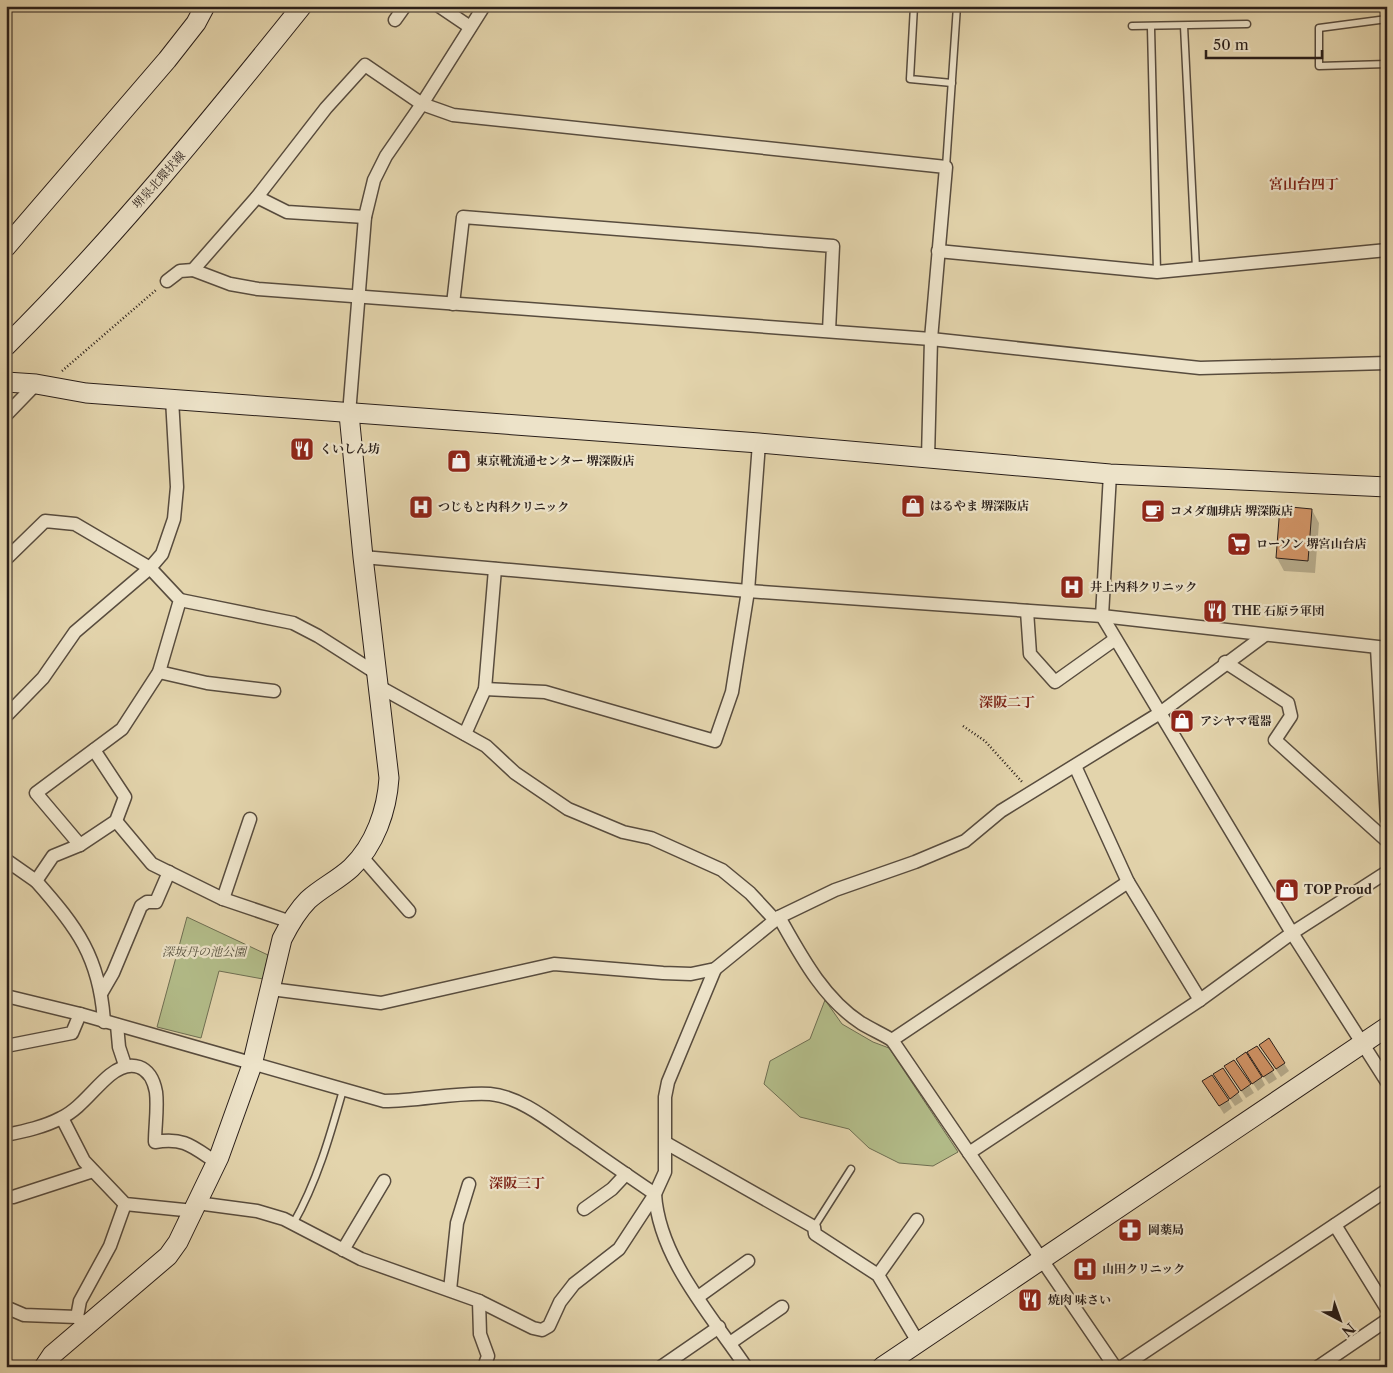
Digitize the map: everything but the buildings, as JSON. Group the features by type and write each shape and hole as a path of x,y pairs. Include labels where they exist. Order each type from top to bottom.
{"street":[{"path":"6,247 167,60 196,23 205,6"},
{"name":"堺泉北環状線","path":"6,346 60,293 191,145 302,6"},
{"path":"395,20 405,6"},
{"path":"439,6 470,27"},
{"path":"44,1367 52,1355 82,1322 168,1256 178,1242 217,1163 252,1065 282,939 291,922 307,901 350,868 368,848 388,795 389,778 363,557 349,414 365,217 378,172 484,6"},
{"path":"193,270 257,197 326,108 365,66 422,104 453,115 946,167 931,339 928,458"},
{"path":"257,197 287,212 365,217"},
{"path":"453,304 463,217 833,246 829,331"},
{"path":"938,251 1157,272 1387,250"},
{"path":"167,281 180,271 193,270 230,284 258,289 931,339 1200,368 1387,364"},
{"path":"6,415 21,383 86,393 759,443 1110,474 1387,487"},
{"path":"6,716 43,678 75,632 150,568 162,554 174,519 177,487 172,399"},
{"path":"485,689 545,692 715,741 732,692 748,591 759,443"},
{"path":"1110,474 1102,616 1114,640 1292,933 1387,1082"},
{"path":"6,559 45,521 76,524 150,568 180,600 293,623 318,636 377,680 486,746 538,790 568,808 623,832 651,838 722,870 777,918 823,988 861,1023 892,1040 1115,1367"},
{"path":"363,557 748,591 1102,616 1382,648 1386,811"},
{"path":"465,734 485,689 495,569"},
{"path":"80,845 36,793 122,729 159,672 180,600"},
{"path":"1027,611 1030,654 1055,682 1114,640"},
{"path":"271,989 380,1003 554,964 691,974 715,969 777,918 835,890 915,862 965,841 1001,811 1160,713 1225,662 1265,635"},
{"path":"1225,662 1288,703 1291,716 1275,740 1387,841"},
{"path":"159,672 207,684 274,691"},
{"path":"36,882 53,856 80,845 116,821 125,797 94,750"},
{"path":"1075,766 1128,882 1200,1000"},
{"path":"223,899 250,819"},
{"path":"116,821 152,864 223,899 291,922"},
{"path":"361,856 409,911"},
{"path":"6,860 36,882 69,918 81,937 102,992 104,1022"},
{"path":"102,992 113,973 141,906 147,902 156,902 169,872"},
{"path":"969,1154 1200,1000 1292,933 1387,872"},
{"path":"892,1040 1128,882"},
{"path":"62,1118 84,1161 125,1204 257,1211 293,1224 387,1270 450,1290 478,1301 533,1328 542,1330 549,1326 560,1302 574,1284 619,1249 655,1194 665,1172 665,1097 668,1082 715,969"},
{"path":"6,996 80,1014 252,1065 384,1101 412,1101 438,1096 491,1094 510,1100 536,1113 655,1194"},
{"path":"6,1046 72,1034 80,1014"},
{"path":"117,1026 119,1047 125,1065"},
{"path":"882,1367 1387,1027"},
{"path":"6,1135 31,1130 62,1118 111,1074 125,1065 137,1065 146,1070 156,1093 155,1142 170,1140 185,1142 217,1163"},
{"path":"666,1143 814,1227 815,1234 878,1275 918,1342"},
{"path":"14,1197 93,1171"},
{"path":"584,1209 606,1194 626,1174"},
{"path":"343,1250 384,1180"},
{"path":"450,1290 457,1223 469,1184"},
{"path":"1122,1367 1387,1190"},
{"path":"655,1194 656,1211 665,1240 675,1262 746,1367"},
{"path":"82,1322 80,1301 110,1246 125,1204"},
{"path":"878,1275 918,1220"},
{"path":"1335,1225 1387,1309"},
{"path":"698,1297 748,1260"},
{"path":"478,1301 480,1334 488,1356 484,1367"},
{"path":"730,1343 782,1307"},
{"path":"10,1310 24,1315 82,1322"},
{"path":"1318,1367 1387,1320"},
{"path":"661,1367 719,1327"}],"lane":[{"path":"914,6 910,79 952,83"},
{"path":"946,167 958,6"},
{"path":"1387,19 1319,28 1319,66 1387,64"},
{"path":"1132,26 1150,28 1247,24"},
{"path":"1184,26 1196,268"},
{"path":"1150,28 1157,272"},
{"path":"293,1224 308,1198 320,1166 343,1090"},
{"path":"814,1227 851,1170"}],"path":[{"path":"62,371 167,281"},
{"path":"963,726 985,741 1032,792"}],"green space":[{"name":"深坂丹の池公園","path":"187,917 268,955 263,979 219,971 201,1038 157,1027"},
{"path":"825,1000 842,1024 873,1042 889,1048 958,1152 933,1166 899,1163 869,1148 849,1129 800,1117 764,1084 770,1061 810,1039"}],"place":[{"name":"くいしん坊","path":"302,449"},
{"name":"東京靴流通センター 堺深阪店","path":"459,461"},
{"name":"はるやま 堺深阪店","path":"913,506"},
{"name":"つじもと内科クリニック","path":"421,507"},
{"name":"コメダ珈琲店 堺深阪店","path":"1153,511"},
{"name":"ローソン 堺宮山台店","path":"1239,544"},
{"name":"井上内科クリニック","path":"1072,587"},
{"name":"THE 石原ラ軍団","path":"1215,611"},
{"name":"アシヤマ電器","path":"1182,721"},
{"name":"TOP Proud","path":"1287,890"},
{"name":"岡薬局","path":"1130,1230"},
{"name":"山田クリニック","path":"1085,1269"},
{"name":"焼肉 味さい","path":"1030,1300"}],"district":[{"name":"宮山台四丁","path":"1304,184"},
{"name":"深阪二丁","path":"1007,702"},
{"name":"深阪三丁","path":"517,1183"}]}
